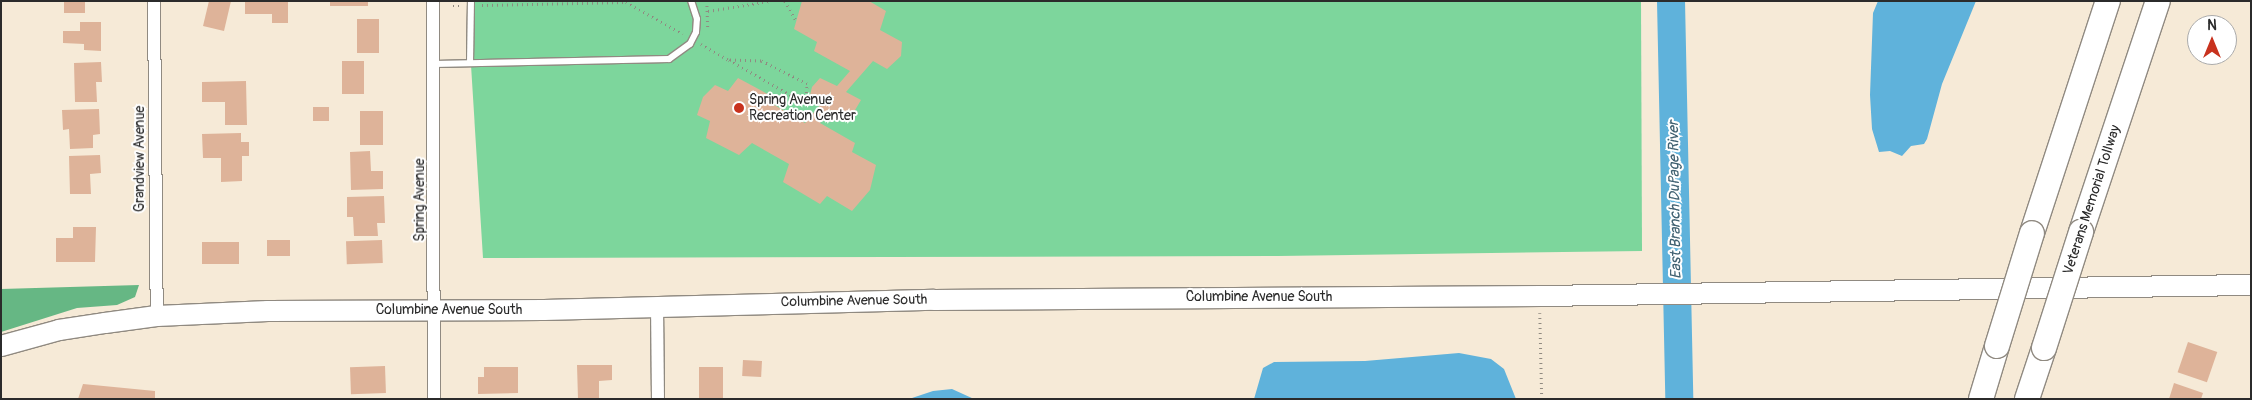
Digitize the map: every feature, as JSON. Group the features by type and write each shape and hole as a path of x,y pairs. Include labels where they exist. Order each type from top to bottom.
{"highway":[{"path":"1980,399 2108,1"},
{"name":"Veterans Memorial Tollway","path":"2027,399 2158,1"},
{"path":"2039,399 2041,356"}],"main road":[{"name":"Columbine Avenue South","path":"1,346 59,330 157,316 432,309 544,310 656,305 1212,296 1542,296 2251,284"}],"street":[{"name":"Grandview Avenue","path":"154,1 157,316"},
{"name":"Spring Avenue","path":"433,1 435,249 432,309 434,399"},
{"path":"656,305 658,399"}],"lane":[{"path":"434,64 657,61 681,53 692,39 697,19 691,1"},
{"path":"470,63 471,3"}],"path":[{"path":"708,11 770,1"},
{"path":"785,1 796,20"},
{"path":"453,6 471,3 626,2 805,103 807,84 761,61 729,60"},
{"path":"1542,296 1539,330 1542,399"}],"green space":[{"path":"467,1 1641,1 1642,251 1278,256 483,258"},
{"path":"139,285 135,297 117,305 77,308 1,332 1,289"}],"water":[{"path":"1878,1 1976,1 1942,84 1927,139 1924,144 1911,146 1902,156 1890,151 1879,152 1872,129 1870,95 1873,13"},
{"path":"1459,353 1491,359 1504,369 1516,399 1254,399 1263,368 1274,362 1365,361"},
{"path":"952,389 974,399 909,399 933,391"}],"building":[{"path":"64,1 85,1 85,13 64,13"},
{"path":"209,1 231,1 224,31 203,26"},
{"path":"245,1 288,1 288,23 272,23 272,14 245,14"},
{"path":"330,1 368,1 368,6 330,6"},
{"name":"Spring Avenue Recreation Center","path":"802,1 869,1 886,11 880,30 902,42 901,56 887,69 873,61 846,92 861,100 848,122 830,110 820,123 855,143 852,152 876,165 870,190 852,211 827,196 820,204 783,182 789,164 752,143 739,155 706,138 710,121 697,115 703,97 715,85 728,91 738,78 773,97 771,103 805,123 820,105 809,99 812,87 820,78 837,86 850,71 814,51 817,42 794,29"},
{"path":"357,19 379,19 379,53 357,53"},
{"path":"80,22 101,22 101,51 84,50 84,44 63,43 63,31 80,31"},
{"path":"342,61 364,61 364,94 342,94"},
{"path":"101,62 102,82 96,82 97,102 75,102 74,63"},
{"path":"246,81 247,125 225,125 225,102 202,102 202,82"},
{"path":"313,107 329,107 329,121 313,121"},
{"path":"99,109 100,134 93,135 93,148 70,149 69,129 63,130 62,110"},
{"path":"360,111 383,111 383,145 360,145"},
{"path":"241,133 241,142 249,142 249,156 242,156 242,181 221,182 221,158 203,158 202,134"},
{"path":"370,151 371,171 383,171 383,189 351,190 350,152"},
{"path":"100,155 101,173 90,174 91,194 70,194 69,156"},
{"path":"384,196 385,223 377,223 378,236 354,236 353,217 347,217 347,197"},
{"path":"73,227 96,227 95,262 56,262 56,238 73,238"},
{"path":"267,240 290,240 290,256 267,256"},
{"path":"382,240 383,263 347,264 346,241"},
{"path":"202,242 239,242 239,264 202,264"},
{"path":"2188,342 2217,352 2207,382 2178,372"},
{"path":"743,360 762,361 761,377 742,376"},
{"path":"577,365 612,365 612,380 599,381 599,399 578,399"},
{"path":"385,366 386,393 351,394 350,367"},
{"path":"484,367 518,367 518,393 478,394 478,377 484,377"},
{"path":"699,367 723,367 723,399 699,399"},
{"path":"2174,383 2203,393 2201,399 2169,399"},
{"path":"83,384 155,391 155,399 78,399"}],"waterway":[{"name":"East Branch DuPage River","path":"1671,1 1679,399"}],"place":[{"name":"Spring Avenue Recreation Center","path":"739,108"}]}
